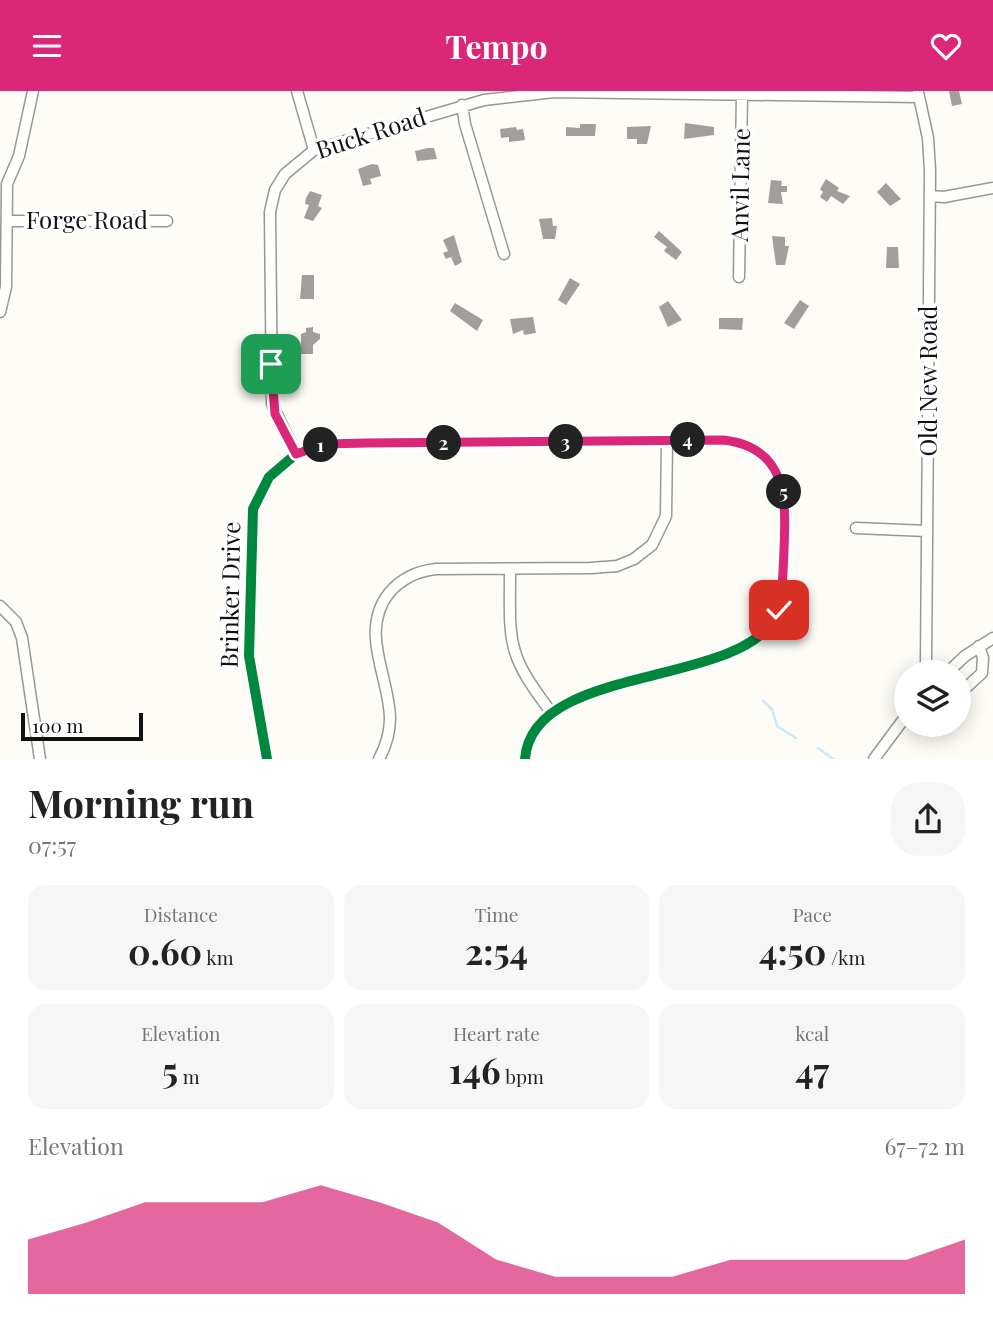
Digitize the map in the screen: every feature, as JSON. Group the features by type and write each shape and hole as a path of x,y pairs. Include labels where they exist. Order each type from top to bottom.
{"street":[{"path":"0,312 6,287 7,184 19,156 33,91"},
{"path":"297,91 314,150"},
{"name":"Buck Road","path":"296,454 272,404 271,208 275,190 285,174 314,150 462,106 517,94 918,94"},
{"name":"Anvil Lane","path":"739,277 742,94"},
{"name":"Old New Road","path":"918,94 929,145 930,196 926,660"},
{"path":"462,106 504,254"},
{"path":"930,196 944,197 993,188"},
{"name":"Forge Road","path":"7,221 167,221"},
{"path":"379,759 387,741 390,720 375,630 387,596 406,578 427,570 611,567 626,563 645,551 659,533 666,516 667,440"},
{"name":"Brinker Drive","path":"267,759 248,656 251,521 257,497 268,477 296,454 325,444 667,440 734,441 751,447 772,465 785,499 779,610 768,628 747,645 569,702 551,712"},
{"path":"856,528 927,531"},
{"path":"510,569 512,650 522,673 551,712 531,737 526,759"},
{"path":"0,606 16,622 22,638 40,759"},
{"path":"962,660 993,638"},
{"path":"971,683 982,673 979,646"},
{"path":"874,759 894,732"}],"building":[{"path":"949,91 959,91 962,104 952,106"},
{"path":"685,123 714,127 714,135 684,139"},
{"path":"580,124 596,124 595,136 566,136 566,127 580,128"},
{"path":"651,126 647,144 637,144 637,139 627,139 627,127"},
{"path":"516,127 517,130 523,129 525,140 509,142 509,137 501,138 500,129"},
{"path":"434,148 437,159 417,161 415,151"},
{"path":"372,164 378,165 381,176 370,179 372,184 363,186 358,169"},
{"path":"826,179 839,188 837,191 850,196 843,204 831,196 827,202 820,197 823,192 820,189"},
{"path":"771,180 782,181 781,186 787,186 787,192 781,192 783,204 768,203"},
{"path":"886,183 901,199 890,206 877,192"},
{"path":"310,191 322,195 318,206 322,208 313,221 304,218 309,205 305,204 306,198"},
{"path":"552,218 553,226 557,226 555,239 543,239 539,219"},
{"path":"659,231 682,252 676,260 664,251 667,247 654,237"},
{"path":"454,235 462,262 455,266 451,257 446,259 443,253 448,251 443,240"},
{"path":"772,236 785,237 785,246 789,246 785,265 776,265"},
{"path":"887,247 898,247 899,268 886,268"},
{"path":"302,275 314,275 314,299 300,299"},
{"path":"570,278 580,284 566,305 558,300"},
{"path":"800,300 809,306 794,329 784,323"},
{"path":"668,301 682,320 668,327 659,307"},
{"path":"455,303 483,320 477,331 450,311"},
{"path":"533,317 536,333 524,335 523,330 513,334 510,319"},
{"path":"719,318 743,318 742,330 719,329"},
{"path":"313,327 313,332 320,334 320,339 313,345 313,354 301,354 301,334 306,332 306,328"}],"waterway":[{"path":"763,701 772,709 777,726 796,738"},
{"path":"818,748 833,759"}],"cycle path":[{"path":"267,759 249,656 253,509 269,477 296,454 325,444 724,440 744,445 761,455 779,477 786,503 783,587 775,618 753,640 720,656 597,691 562,707 536,729 525,759"}],"route":[{"path":"271,364 272,404 296,454 325,444 367,443 724,440 751,447 772,465 784,490 786,508 779,610"}]}
